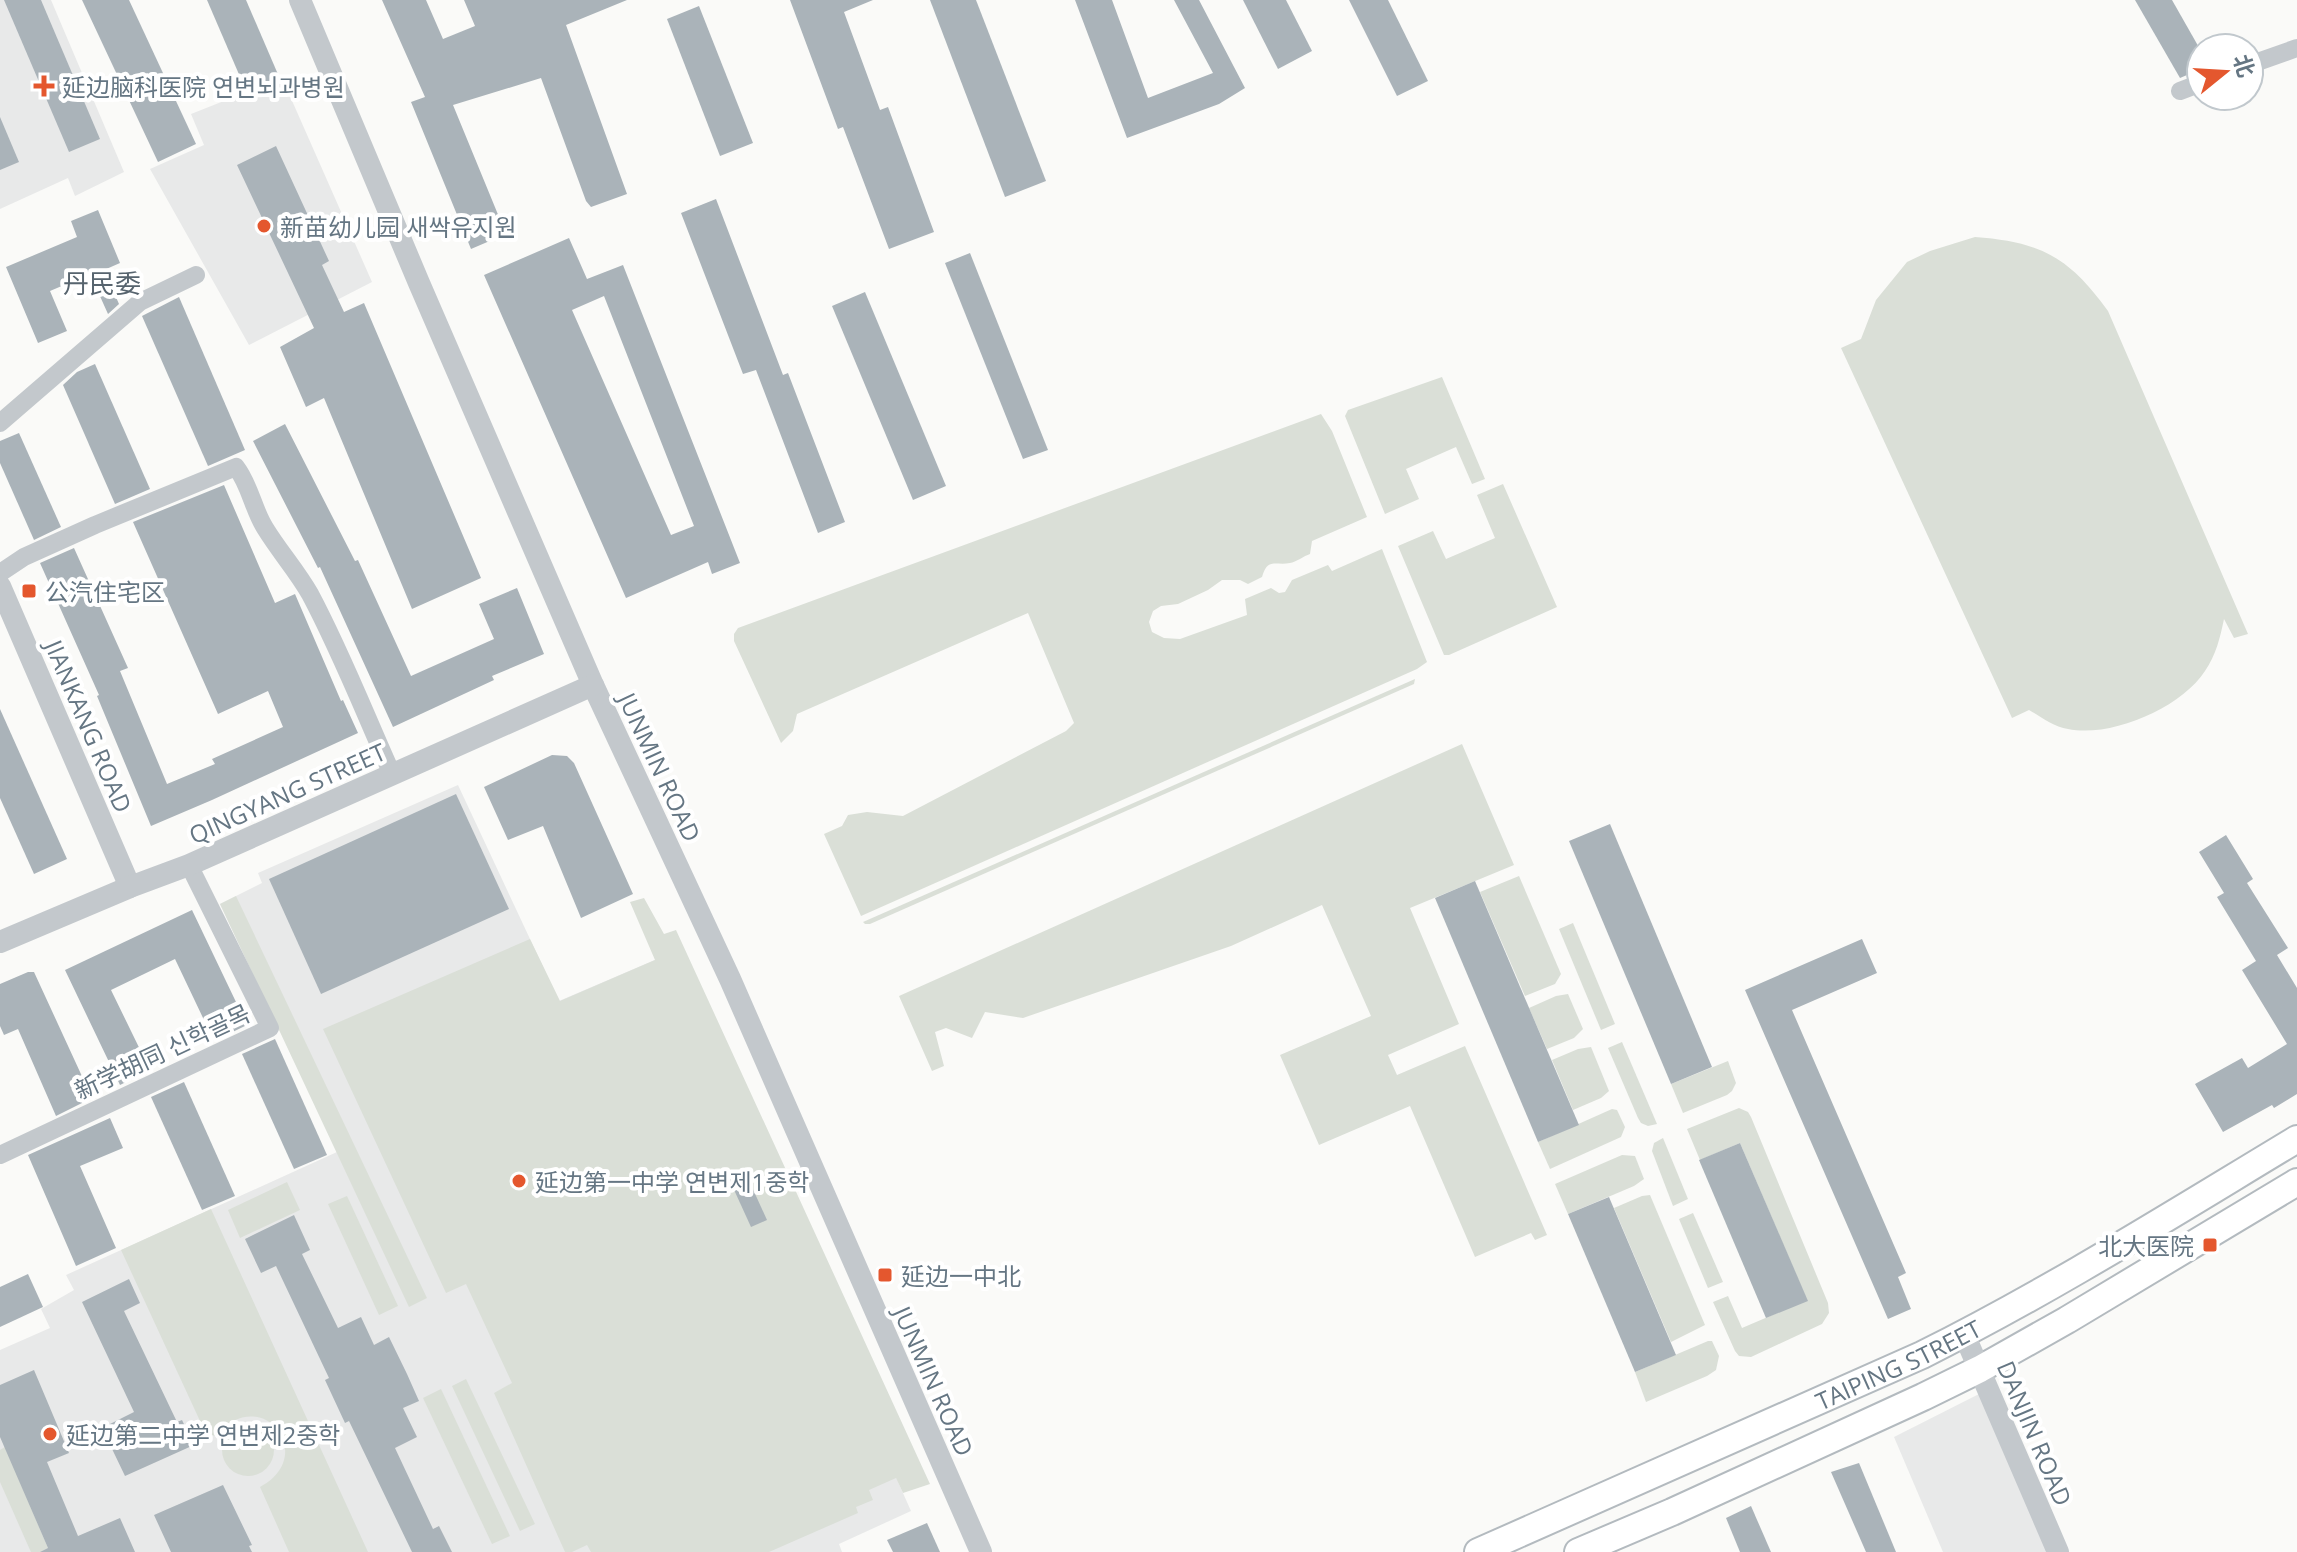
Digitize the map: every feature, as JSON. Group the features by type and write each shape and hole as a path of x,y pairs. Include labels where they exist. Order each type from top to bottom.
{"main road":[{"name":"TAIPING STREET","path":"1478,1552 1964,1334 2063,1280 2297,1139"},
{"name":"TAIPING STREET","path":"1578,1552 1686,1506 1980,1369 2297,1182"}],"street":[{"name":"JUNMIN ROAD","path":"300,0 593,685 730,979 981,1552"},
{"path":"2265,59 2297,48"},
{"path":"2180,91 2185,89"},
{"path":"0,423 140,302 196,275"},
{"path":"0,573 24,557 95,525 236,467 244,477 265,528 309,592 392,774"},
{"name":"JIANKANG ROAD","path":"0,586 130,887"},
{"name":"QINGYANG STREET","path":"0,942 189,865 593,685"},
{"name":"新学胡同 신학골목","path":"0,1155 270,1028 189,865"},
{"name":"DANJIN ROAD","path":"1964,1334 2058,1552"}],"shaded area":[{"name":"延边脑科医院 연변뇌과병원","path":"0,0 51,0 124,172 75,196 68,178 0,209"},
{"name":"新苗幼儿园 새싹유지원","path":"282,78 372,282 249,345 150,169 204,145 191,114"},
{"path":"1975,237 2018,243 2052,256 2080,277 2108,311 2248,634 2234,638 2224,619 2212,659 2194,684 2162,708 2124,724 2085,731 2053,724 2029,710 2012,718 1841,348 1861,339 1876,300 1907,262"},
{"path":"1442,377 1485,479 1472,484 1456,447 1406,469 1419,499 1385,514 1345,416 1348,410"},
{"path":"1321,414 1332,431 1367,517 1312,541 1310,554 1290,563 1270,565 1262,577 1248,584 1240,580 1222,580 1178,604 1161,606 1153,611 1149,622 1152,632 1164,638 1180,639 1247,615 1245,599 1271,588 1279,593 1285,592 1292,580 1328,565 1332,571 1382,549 1427,662 861,916 824,834 842,826 848,815 867,812 903,816 1066,731 1074,723 1028,613 797,714 793,731 781,743 734,641 738,628"},
{"path":"1503,484 1557,607 1444,655 1398,546 1433,531 1446,559 1495,538 1477,495"},
{"path":"1415,679 1414,684 870,924 863,922"},
{"path":"1462,744 1514,865 1410,908 1459,1024 1388,1055 1397,1075 1465,1046 1547,1235 1535,1240 1531,1233 1475,1257 1410,1106 1319,1145 1280,1055 1371,1016 1322,905 1231,946 1023,1018 985,1012 972,1038 946,1028 935,1032 944,1066 932,1071 899,996"},
{"name":"延边第一中学 연변제1중학","path":"458,785 559,1001 664,956 911,1511 839,1544 842,1552 0,1552 0,1350 50,1328 41,1309 74,1290 66,1275 337,1152 220,904 262,883 258,873"},
{"path":"1519,876 1561,974 1555,984 1525,996 1480,892"},
{"path":"236,896 427,1298 409,1307 220,904"},
{"path":"644,898 664,934 676,930 930,1484 903,1493 896,1478 869,1490 873,1500 856,1507 858,1513 769,1552 591,1552 587,1545 565,1552 494,1393 512,1383 466,1284 446,1293 323,1029 530,939 560,1001 655,960 630,902"},
{"path":"1573,923 1615,1024 1601,1030 1559,929"},
{"path":"1568,994 1583,1029 1574,1038 1547,1049 1529,1008"},
{"path":"1622,1042 1657,1124 1648,1126 1641,1123 1608,1048"},
{"path":"1591,1047 1609,1091 1601,1098 1573,1110 1552,1060"},
{"path":"1728,1061 1736,1083 1732,1091 1683,1113 1671,1084"},
{"path":"1739,1108 1751,1117 1828,1303 1829,1313 1822,1324 1751,1357 1739,1356 1735,1351 1713,1302 1728,1296 1742,1328 1807,1300 1740,1143 1700,1160 1687,1129"},
{"path":"1612,1109 1617,1110 1625,1127 1621,1137 1550,1169 1538,1142"},
{"path":"1663,1138 1688,1199 1673,1206 1652,1151 1654,1143"},
{"path":"1622,1155 1635,1156 1644,1179 1568,1214 1555,1184"},
{"path":"287,1182 300,1210 240,1238 228,1210"},
{"path":"1650,1195 1705,1325 1671,1342 1614,1208"},
{"path":"347,1196 398,1306 379,1315 328,1204"},
{"path":"211,1209 368,1552 289,1552 260,1487 277,1474 284,1458 284,1443 277,1429 265,1420 250,1416 233,1421 215,1436 206,1434 121,1250"},
{"path":"1693,1213 1723,1282 1708,1288 1679,1219"},
{"path":"1712,1341 1719,1356 1716,1370 1646,1402 1635,1372"},
{"path":"466,1379 535,1524 520,1531 452,1386"},
{"path":"441,1389 510,1536 492,1544 423,1398"},
{"path":"1979,1394 2050,1552 1943,1552 1894,1437"},
{"path":"248,1424 266,1432 274,1450 266,1468 248,1476 230,1468 222,1450 230,1432"},
{"path":"5,1447 48,1548 40,1552 31,1552 0,1482 0,1450"}],"building":[{"path":"4,0 41,0 100,139 69,152"},
{"path":"82,0 129,0 196,144 158,162"},
{"path":"207,0 246,0 280,79 247,93"},
{"path":"382,0 426,0 443,39 475,26 464,0 627,0 566,25 627,194 591,207 586,201 541,78 453,105 506,234 471,249 411,102 425,97"},
{"path":"790,0 873,0 844,12 880,110 888,107 934,232 889,249 843,127 838,129"},
{"path":"930,0 976,0 1046,181 1005,197"},
{"path":"1075,0 1112,0 1148,98 1213,73 1174,0 1199,0 1245,88 1219,104 1127,138"},
{"path":"1243,0 1286,0 1312,51 1278,69"},
{"path":"1349,0 1388,0 1428,81 1397,96"},
{"path":"2135,0 2172,0 2190,32 2185,32 2185,76 2180,78"},
{"path":"699,6 753,143 720,156 667,19"},
{"path":"0,117 19,162 0,170"},
{"path":"276,146 329,261 322,265 344,312 364,303 481,578 412,609 324,398 306,407 280,347 314,328 237,165"},
{"path":"716,199 783,375 788,373 845,522 818,533 756,370 743,374 681,213"},
{"path":"98,210 120,263 104,270 119,304 108,314 90,274 50,291 67,331 38,343 6,267 77,237 71,221"},
{"path":"569,238 587,279 623,265 740,563 712,574 708,562 626,598 484,275","holes":["604,296 694,526 671,535 572,310"]},
{"path":"970,253 1048,450 1023,459 945,263"},
{"path":"865,292 946,486 913,500 832,306"},
{"path":"179,297 245,450 208,466 142,316"},
{"path":"95,364 150,489 115,504 63,385 77,372"},
{"path":"285,424 355,561 358,560 411,676 494,639 479,604 517,588 544,654 492,676 494,680 393,727 320,567 253,441"},
{"path":"19,433 61,527 34,540 0,463 0,441"},
{"path":"224,485 275,603 295,594 358,733 151,826 99,695 40,563 74,548 128,668 120,671 167,784 215,764 212,759 283,727 268,691 218,714 133,522"},
{"path":"0,709 67,859 34,874 0,798"},
{"path":"552,755 567,756 574,763 633,894 581,918 543,826 508,840 484,787"},
{"path":"456,794 509,909 321,994 269,879"},
{"path":"1610,824 1712,1067 1671,1084 1569,841"},
{"path":"2226,835 2253,879 2247,883 2288,948 2277,955 2297,988 2297,1094 2223,1132 2195,1084 2242,1058 2248,1068 2287,1044 2242,970 2256,961 2217,897 2224,893 2199,852"},
{"path":"1475,881 1579,1125 1538,1142 1435,898"},
{"path":"192,910 247,1025 214,1041 175,959 111,990 150,1070 120,1085 65,970"},
{"path":"1862,939 1877,973 1792,1010 1906,1273 1898,1277 1911,1309 1888,1319 1745,990"},
{"path":"34,972 92,1098 56,1116 18,1029 4,1035 0,1026 0,984"},
{"path":"275,1039 327,1155 294,1169 242,1054"},
{"path":"184,1082 235,1196 202,1210 151,1097"},
{"path":"110,1118 123,1148 80,1166 116,1248 76,1266 28,1155"},
{"path":"1740,1143 1808,1301 1766,1318 1699,1160"},
{"path":"746,1174 767,1220 751,1227 730,1181"},
{"path":"1609,1197 1676,1355 1635,1372 1568,1214"},
{"path":"294,1215 310,1250 302,1254 338,1328 361,1317 374,1345 389,1337 407,1374 419,1401 403,1408 417,1437 395,1448 433,1529 439,1526 452,1552 412,1552 349,1421 345,1423 325,1380 329,1378 276,1266 261,1273 245,1239"},
{"path":"28,1274 43,1307 0,1327 0,1287"},
{"path":"129,1279 140,1303 124,1311 177,1422 182,1420 194,1445 125,1476 102,1428 134,1412 82,1302"},
{"path":"34,1370 69,1453 47,1462 78,1536 120,1518 135,1552 40,1552 48,1548 0,1437 0,1385"},
{"path":"1859,1463 1896,1552 1866,1552 1831,1472"},
{"path":"223,1485 252,1545 249,1546 252,1552 171,1552 154,1515"},
{"path":"1751,1506 1771,1552 1740,1552 1726,1518"},
{"path":"927,1523 940,1552 893,1552 887,1540"}],"place":[{"name":"延边脑科医院 연변뇌과병원","path":"44,86"},
{"name":"新苗幼儿园 새싹유지원","path":"264,226"},
{"name":"公汽住宅区","path":"29,591"},
{"name":"延边第一中学 연변제1중학","path":"519,1181"},
{"name":"北大医院","path":"2210,1245"},
{"name":"延边一中北","path":"885,1275"},
{"name":"延边第二中学 연변제2중학","path":"50,1434"}],"district":[{"name":"丹民委","path":"102,283"}]}
